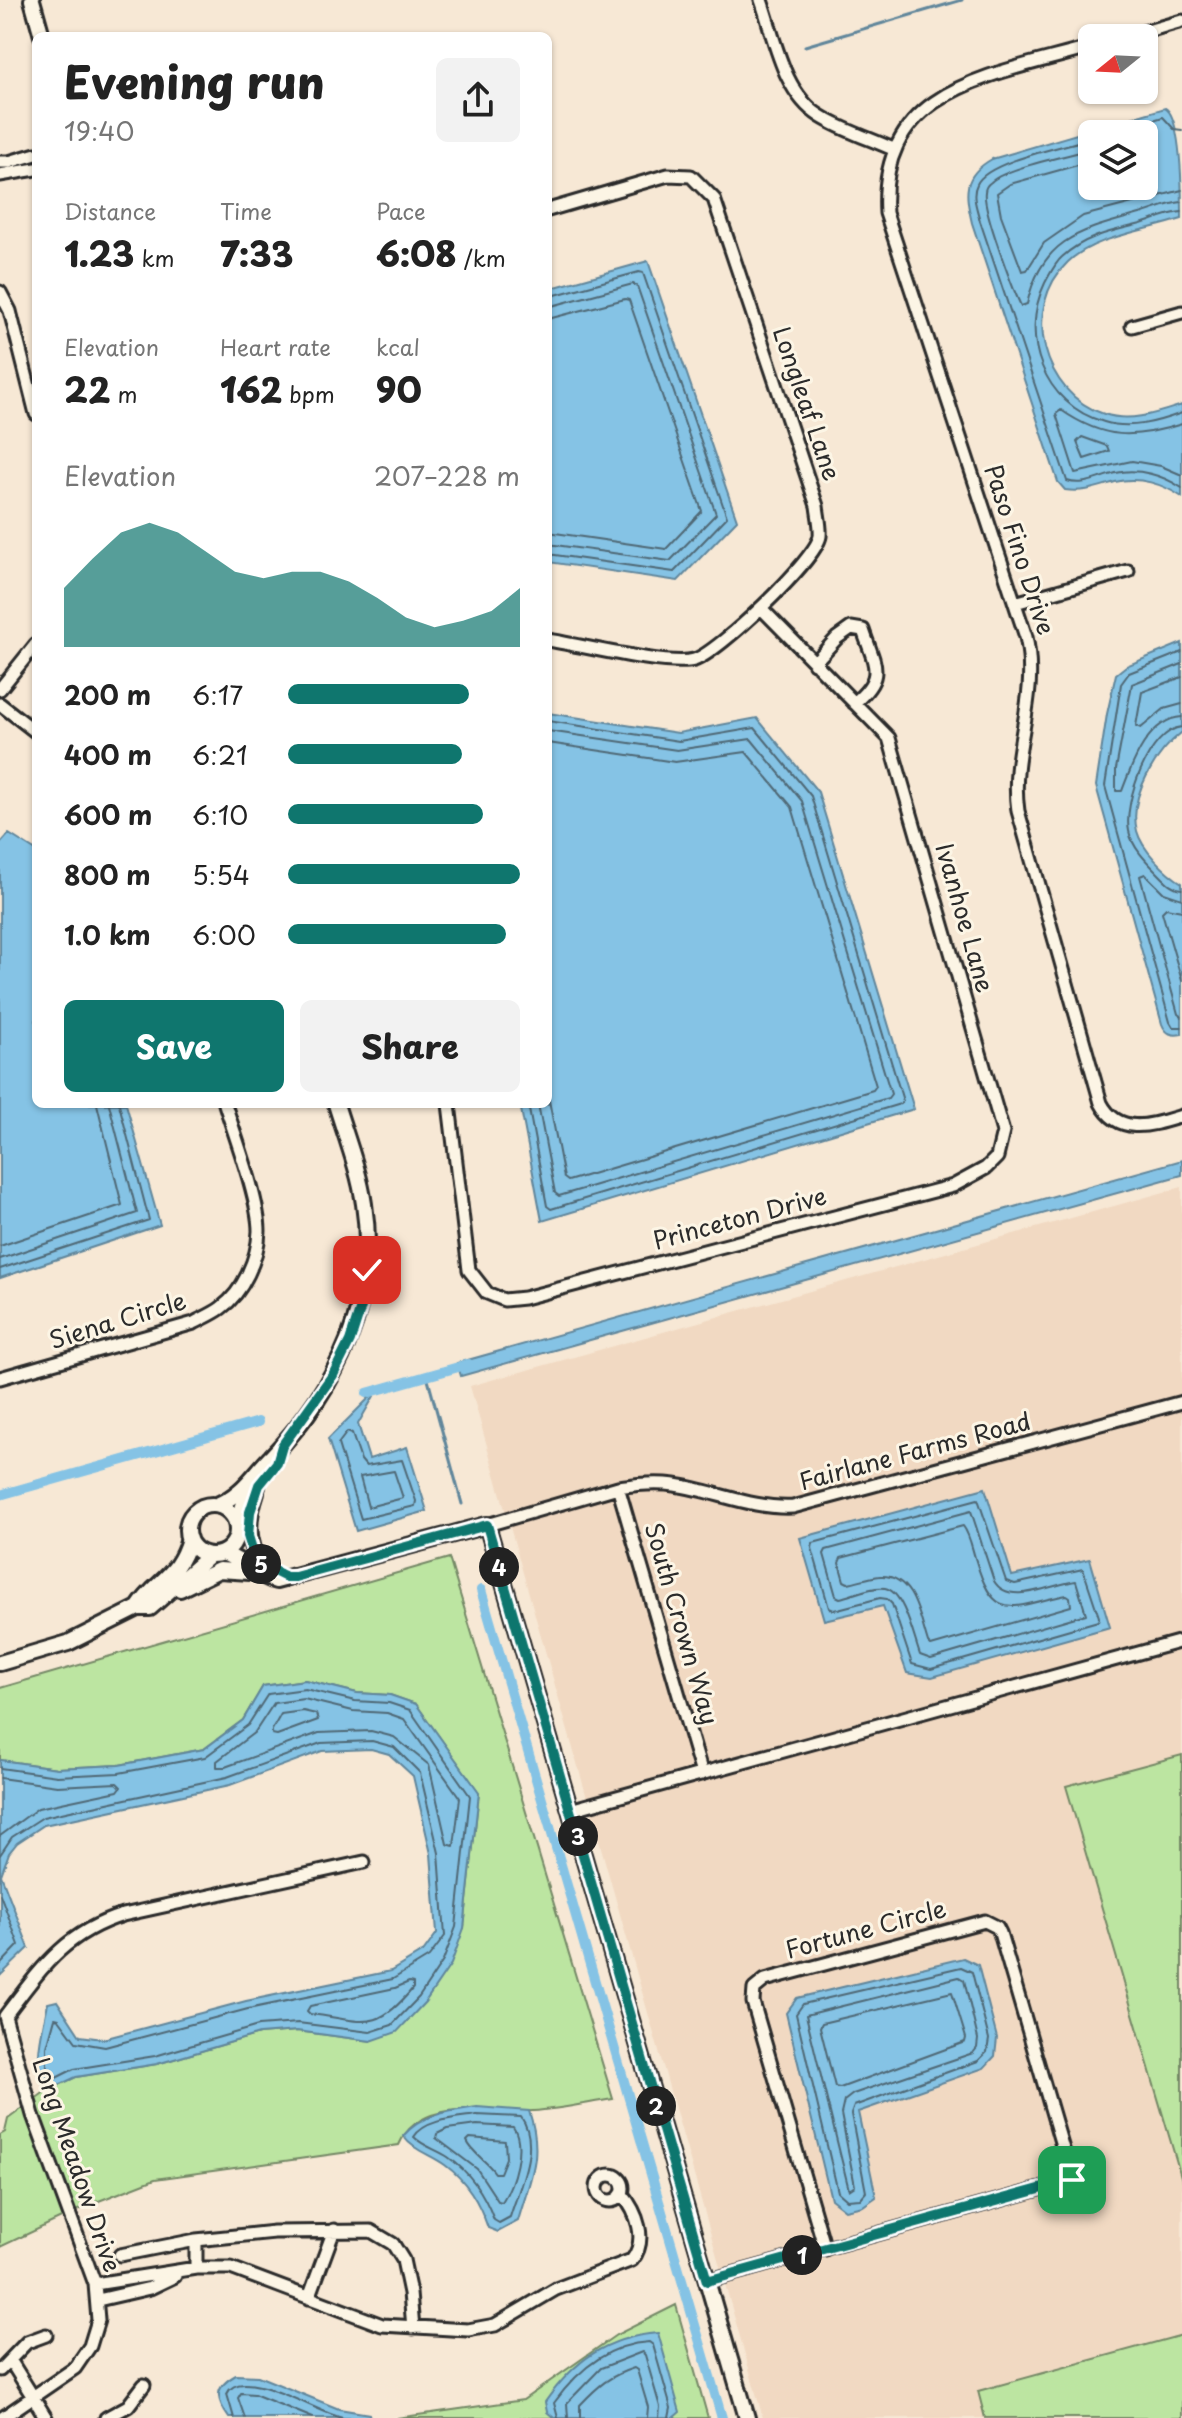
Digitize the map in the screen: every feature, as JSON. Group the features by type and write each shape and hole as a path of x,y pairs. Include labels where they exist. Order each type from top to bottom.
{"street":[{"path":"32,0 41,32"},
{"path":"761,0 789,81 799,98 824,119 895,150"},
{"path":"1158,28 1182,21"},
{"name":"Paso Fino Drive","path":"1078,51 971,82 935,100 912,122 895,150 886,189 889,229 1026,637 1031,671 1015,778 1018,811 1101,1103 1115,1120 1135,1127 1182,1116"},
{"path":"0,162 32,155"},
{"path":"0,175 32,170"},
{"name":"Longleaf Lane","path":"552,209 668,175 691,176 714,199 817,506 820,538 802,566 761,608 716,647 694,660 666,660 552,641"},
{"path":"0,292 10,311 32,398"},
{"path":"1132,326 1182,312"},
{"path":"1015,603 1128,571"},
{"name":"Ivanhoe Lane","path":"761,608 889,738 1003,1132 997,1157"},
{"path":"814,663 851,628 863,630 876,675 870,689 854,703"},
{"path":"0,689 32,649"},
{"path":"0,704 32,729"},
{"name":"Siena Circle","path":"0,1378 194,1323 221,1308 233,1296 251,1268 259,1231 226,1108"},
{"path":"217,1505 243,1489 282,1446 333,1375 350,1341 363,1295 367,1236 364,1201 337,1108"},
{"name":"Princeton Drive","path":"449,1108 469,1270 487,1293 504,1300 524,1298 953,1186 986,1168 997,1157"},
{"name":"Fairlane Farms Road","path":"216,1554 286,1577 305,1574 618,1487 653,1483 674,1485 761,1507 793,1507 1182,1402"},
{"path":"0,1663 68,1643 138,1608 150,1608 216,1554 229,1548 242,1506 277,1463 282,1446"},
{"path":"156,1603 219,1570 259,1569 248,1527 259,1485"},
{"name":"South Crown Way","path":"618,1487 702,1774"},
{"path":"216,1554 196,1549 189,1539 187,1527 191,1516 205,1505 217,1505 228,1510 236,1529"},
{"path":"487,1525 747,2418"},
{"name":"Fairlane Farms Road","path":"236,1529 246,1553 259,1569"},
{"path":"138,1608 144,1598 176,1569 189,1539"},
{"path":"570,1810 1182,1641"},
{"name":"Long Meadow Drive","path":"2,2418 65,2377 84,2358 95,2333 98,2300 2,2016 52,1956 79,1934 97,1925 123,1915 364,1862"},
{"name":"Fortune Circle","path":"985,1921 992,1923 1000,1933 1072,2180 825,2249 753,2002 754,1989 765,1980 985,1921"},
{"path":"95,2284 218,2267 244,2271 366,2321 413,2328 482,2329 495,2325 563,2286 627,2265 636,2255 640,2242 634,2213 622,2194"},
{"path":"120,2255 196,2240 334,2230 371,2231 383,2236 397,2249 405,2266 413,2328"},
{"path":"309,2298 334,2230"},
{"path":"191,2269 196,2240"},
{"path":"707,2281 825,2249"},
{"path":"98,2300 150,2288 191,2269"},
{"path":"0,2370 27,2342 46,2335"},
{"path":"10,2360 46,2418"},
{"path":"106,2418 128,2406 144,2385"}],"shaded area":[{"path":"1182,1187 1182,1755 1066,1787 1182,2180 1182,2335 978,2391 985,2418 763,2418 470,1386"}],"green space":[{"path":"449,1558 613,2099 533,2111 458,2110 440,2113 423,2119 409,2129 399,2145 155,2179 91,2204 0,2247 0,2135 5,2132 8,2119 46,2091 76,2077 157,2064 259,2034 297,2031 371,2041 464,1928 479,1793 416,1704 390,1695 357,1693 305,1680 263,1686 243,1720 204,1749 119,1765 57,1768 0,1760 0,1688"},
{"path":"1182,1755 1182,2180 1066,1786"},
{"path":"676,2305 708,2418 397,2418 523,2400 616,2335"},
{"path":"1182,2335 1182,2418 985,2418 978,2391"}],"water":[{"path":"1165,108 1171,114 1180,158 1182,219 1106,240 1079,253 1053,281 1045,302 1042,325 1045,348 1053,369 1066,388 1083,404 1104,414 1124,418 1182,405 1182,497 1167,488 1142,481 1124,480 1078,491 1065,490 1058,482 972,223 968,186 982,165 992,159 1078,134 1078,200 1158,200 1158,120 1124,120"},
{"path":"648,261 737,520 678,581 552,563 552,288"},
{"path":"1182,643 1182,732 1163,751 1146,776 1135,818 1137,831 1149,853 1182,883 1182,1034 1175,1035 1167,1032 1162,1024 1096,786 1116,674 1126,666"},
{"path":"552,714 678,733 757,718 818,792 914,1109 542,1221 521,1108 552,1108"},
{"path":"9,834 32,848 32,1108 127,1108 160,1225 0,1278 0,844"},
{"path":"1182,1160 1182,1175 461,1376 457,1363"},
{"path":"378,1389 358,1424 369,1459 407,1447 427,1511 356,1531 328,1439"},
{"path":"985,1488 1012,1576 1090,1559 1110,1627 932,1677 907,1673 883,1606 824,1620 800,1538"},
{"path":"305,1680 357,1693 390,1695 416,1704 479,1792 464,1928 451,1964 425,2002 397,2032 371,2041 297,2031 259,2034 157,2064 76,2077 46,2091 39,2058 48,2003 57,2001 80,2036 103,2039 246,2001 391,1971 424,1951 437,1933 431,1854 413,1776 389,1754 371,1749 322,1751 230,1785 44,1825 17,1843 9,1853 1,1875 29,1948 0,1976 0,1760 57,1768 119,1765 204,1749 243,1720 263,1686"},
{"path":"963,1958 978,1965 997,2038 995,2056 984,2068 858,2112 876,2197 863,2206 845,2210 831,2199 786,2013 797,1998"},
{"path":"477,2107 529,2111 533,2127 534,2167 518,2221 498,2232 488,2228 476,2201 460,2178 403,2136 427,2118"},
{"path":"658,2333 680,2412 673,2418 554,2418 547,2412 545,2402 580,2363 622,2340"},
{"path":"236,2375 258,2376 339,2409 369,2414 370,2418 229,2418 219,2394 224,2384"}],"waterway":[{"path":"805,46 962,0"},
{"path":"367,1393 469,1364"},
{"path":"427,1376 462,1504"},
{"path":"0,1495 258,1422"},
{"path":"481,1590 722,2418"}],"route":[{"path":"367,1270 361,1307 350,1341 333,1375 291,1438 282,1446 277,1463 259,1485 248,1527 252,1549 260,1564 286,1577 295,1577 487,1525 707,2281 1072,2180"}]}
